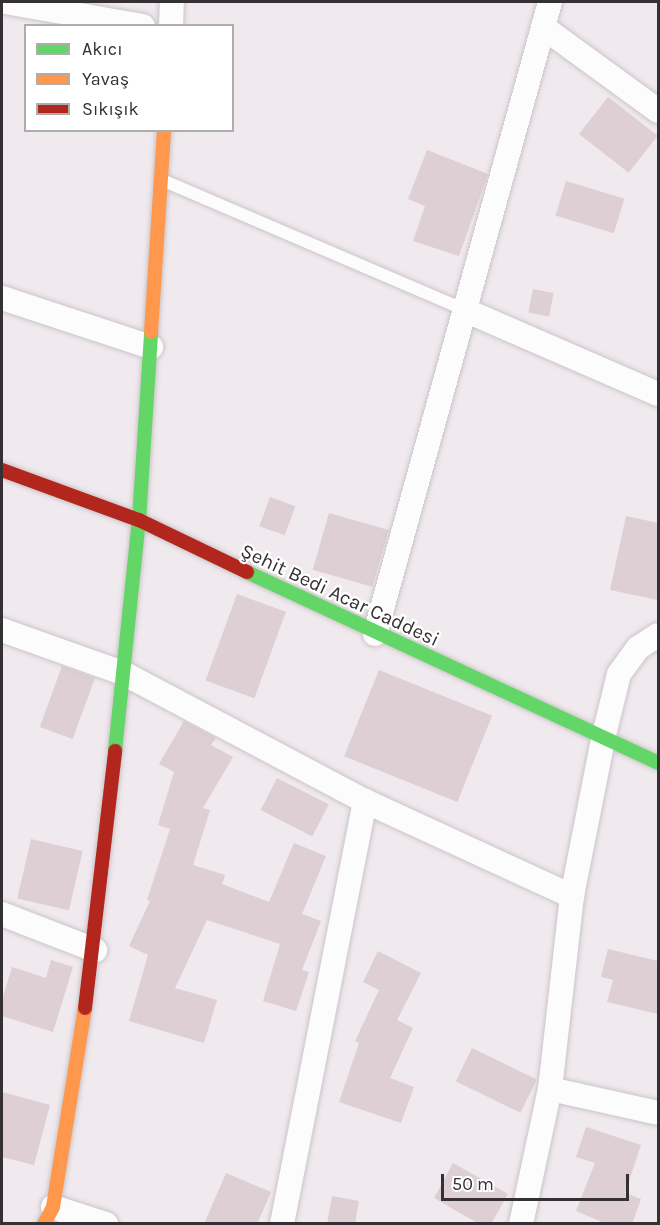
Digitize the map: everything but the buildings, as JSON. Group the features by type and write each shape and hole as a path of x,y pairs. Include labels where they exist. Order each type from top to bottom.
{"street":[{"path":"5,2 131,24"},
{"path":"171,24 172,2"},
{"path":"375,634 467,311 550,2"},
{"path":"543,27 658,111"},
{"path":"106,1224 48,1215 95,951 139,520 164,132"},
{"path":"2,298 151,347"},
{"path":"467,311 658,394"},
{"name":"Şehit Bedi Acar Caddesi","path":"2,470 139,520 375,634 658,763"},
{"path":"2,630 123,673 365,801 572,896"},
{"path":"521,1224 550,1089 572,896 603,739 619,674 638,648 658,635"},
{"path":"282,1224 365,801"},
{"path":"2,914 95,951"},
{"path":"550,1089 658,1113"}],"lane":[{"path":"161,180 467,311"}],"traffic: fast":[{"path":"115,751 139,520 151,332"},
{"path":"247,572 658,763"}],"traffic: slow":[{"path":"151,332 164,132"},
{"path":"44,1224 53,1207 85,1008"}],"traffic: jam":[{"path":"2,470 139,520 247,572"},
{"path":"85,1008 115,751"}]}
